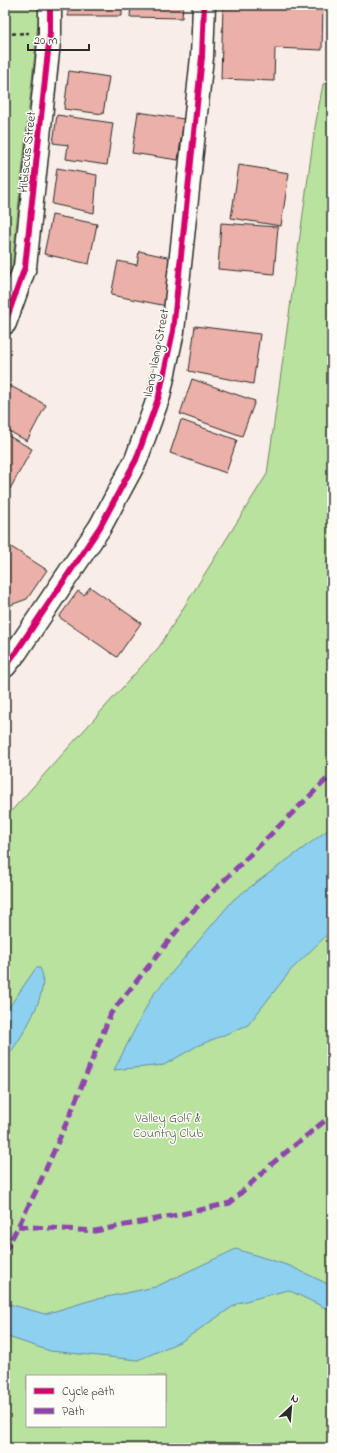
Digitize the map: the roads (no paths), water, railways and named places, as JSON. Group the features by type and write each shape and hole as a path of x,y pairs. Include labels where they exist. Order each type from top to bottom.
{"street":[{"name":"Hibiscus Street","path":"5,323 25,267 50,32 50,5"},
{"name":"Ilang-Ilang Street","path":"9,654 100,528 136,460 159,396 173,323 202,57 204,5"}],"water":[{"path":"332,827 332,930 291,970 248,1025 197,1046 164,1065 114,1070 152,996 234,899"},
{"path":"36,968 40,968 43,978 42,989 38,1002 26,1029 5,1060 5,1013"},
{"path":"236,1249 290,1266 332,1286 332,1311 288,1290 238,1303 182,1341 138,1360 50,1351 5,1336 5,1303 45,1314 92,1300 155,1287"}],"park label":[{"name":"Valley Golf & Country Club","path":"168,1124"}]}
